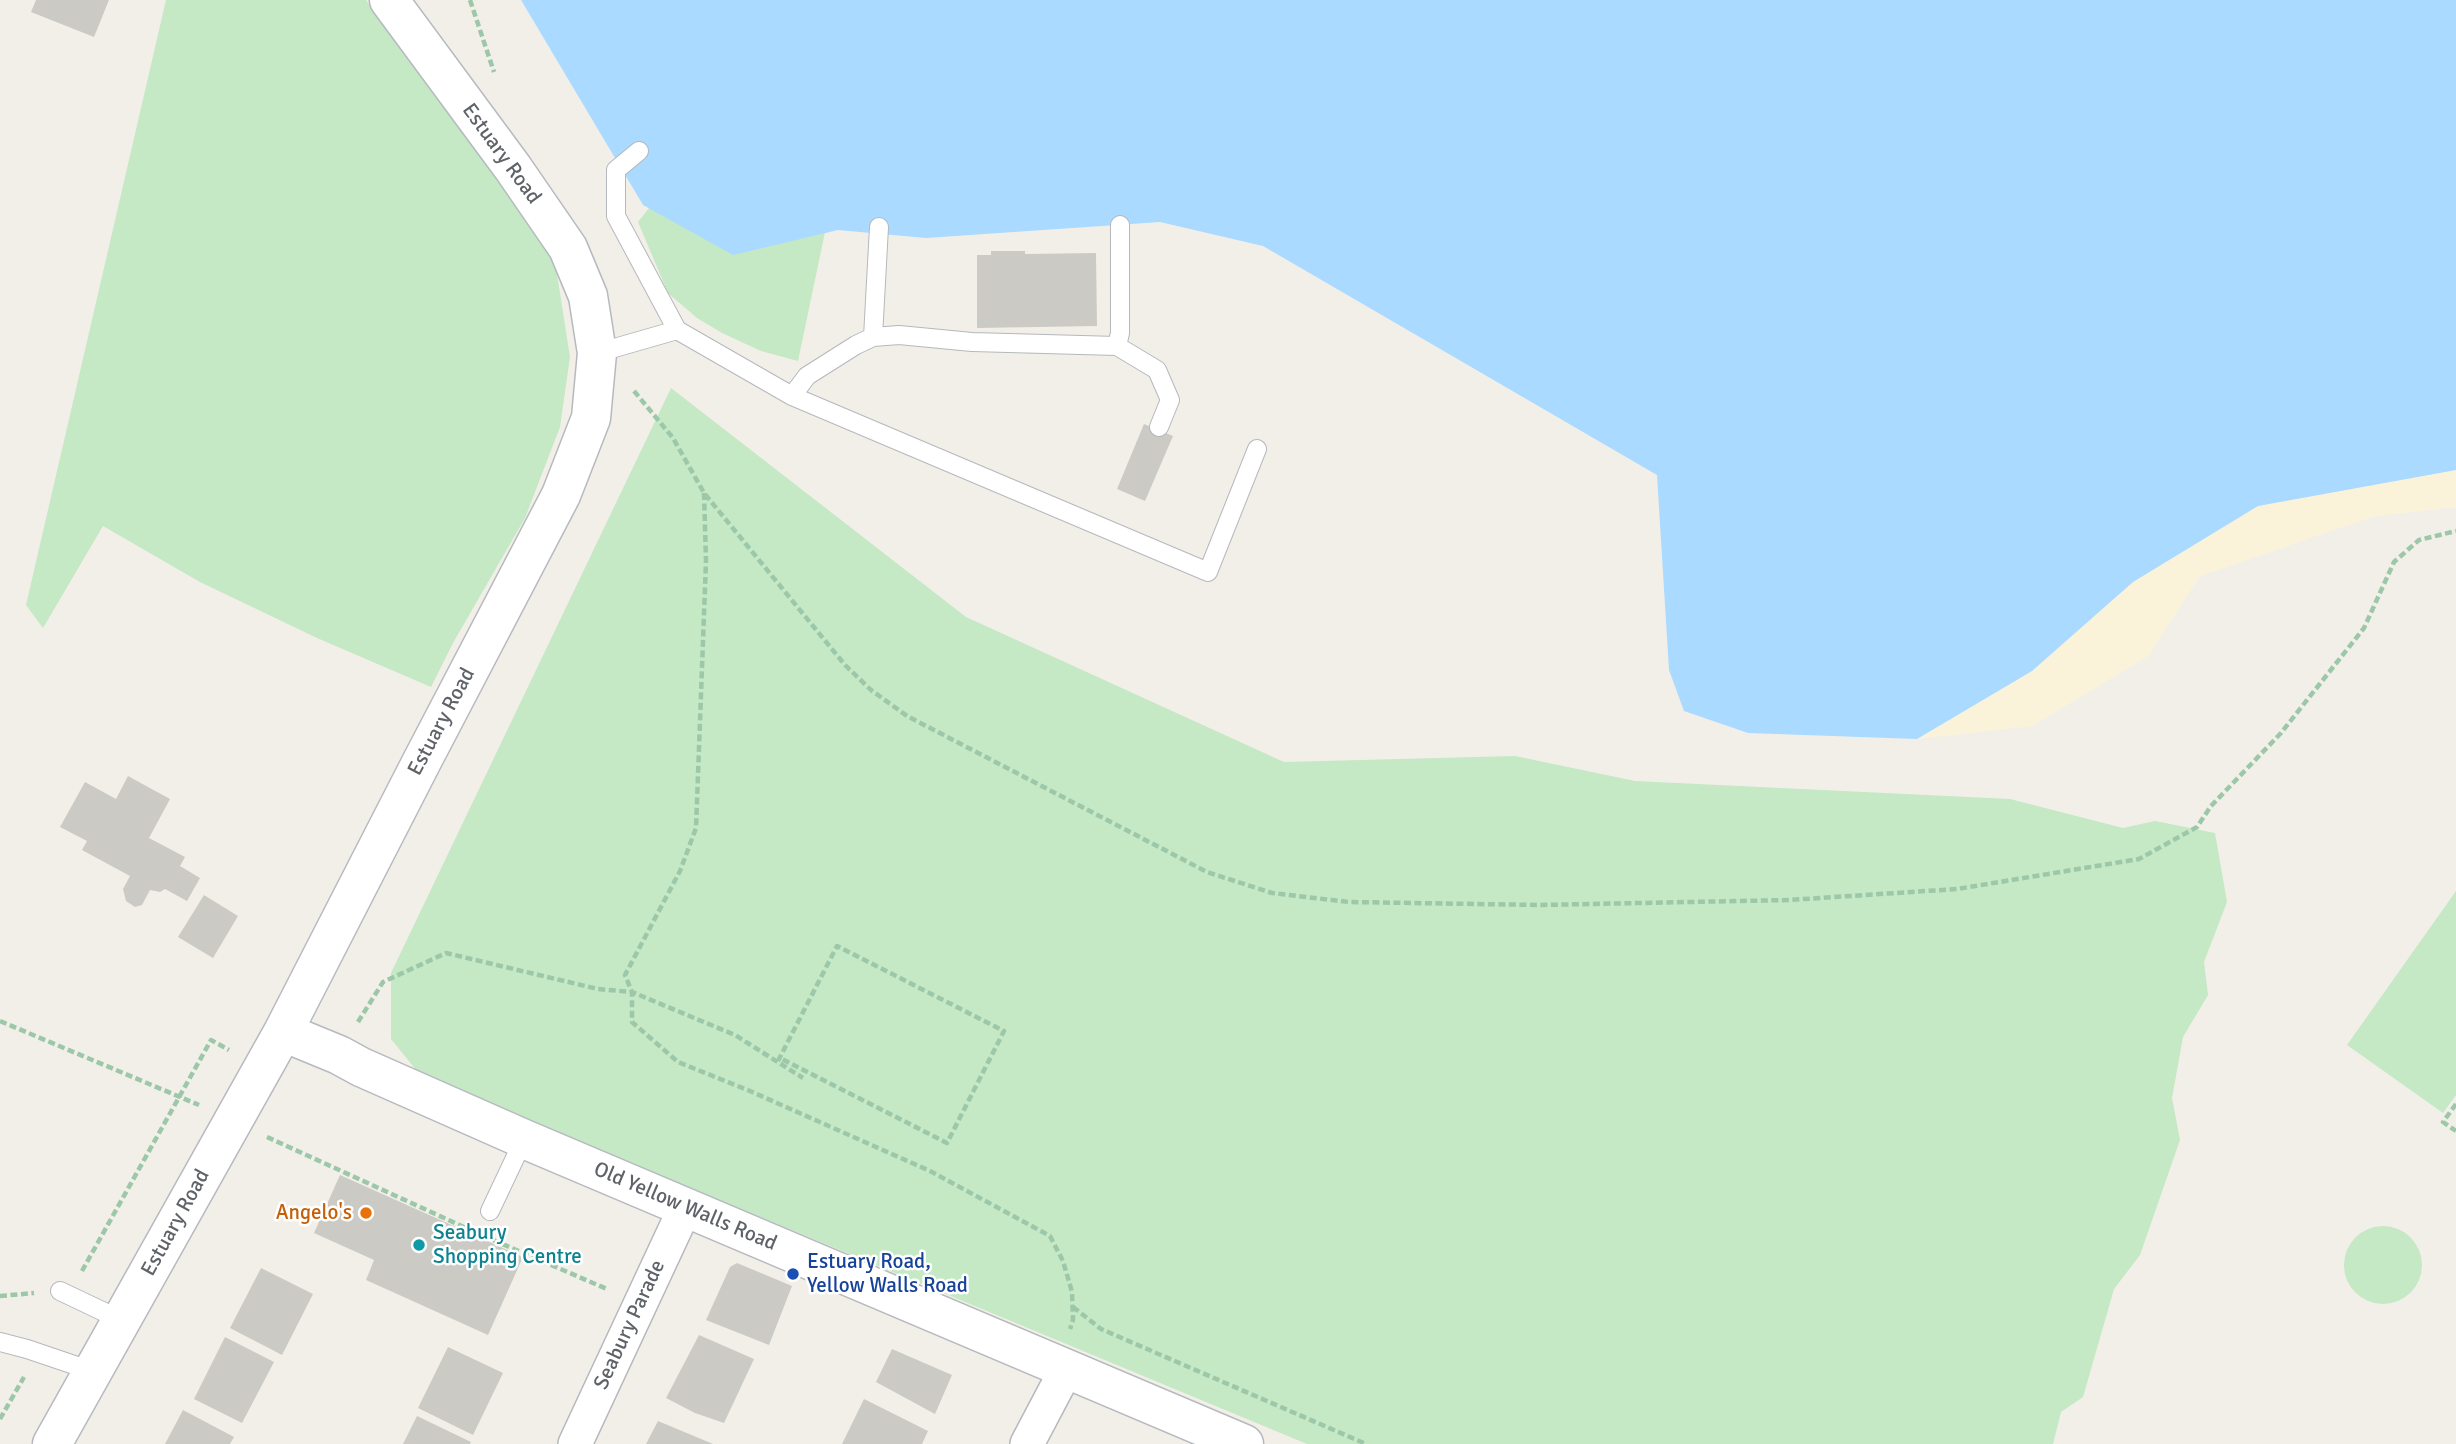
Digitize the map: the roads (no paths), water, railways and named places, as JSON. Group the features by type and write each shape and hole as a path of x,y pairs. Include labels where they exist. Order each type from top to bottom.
{"street":[{"name":"Estuary Road","path":"52,1444 283,1032 561,495 591,418 597,353 588,296 568,248 513,168 389,0"},
{"name":"Old Yellow Walls Road","path":"283,1032 524,1139 1244,1444"},
{"name":"Seabury Parade","path":"575,1444 686,1206"},
{"path":"1027,1444 1067,1368"}],"lane":[{"path":"639,151 615,170 615,216 677,330 792,396 1208,572 1257,449"},
{"path":"1116,346 1120,333 1120,225"},
{"path":"873,337 878,227"},
{"path":"597,353 677,330"},
{"path":"792,396 807,376 873,337 899,335 972,342 1116,346 1157,370 1170,400 1159,427"},
{"path":"490,1211 524,1139"},
{"path":"64,1293 121,1320"},
{"path":"0,1342 92,1371"}],"water":[{"path":"521,0 2456,0 2456,470 2258,506 2133,582 2032,671 1917,739 1748,733 1684,711 1669,670 1657,475 1263,246 1160,222 926,238 838,230 733,255 643,205"}],"place":[{"name":"Angelo's","path":"366,1213"},
{"name":"Seabury Shopping Centre","path":"419,1245"},
{"name":"Estuary Road, Yellow Walls Road","path":"793,1274"}]}
